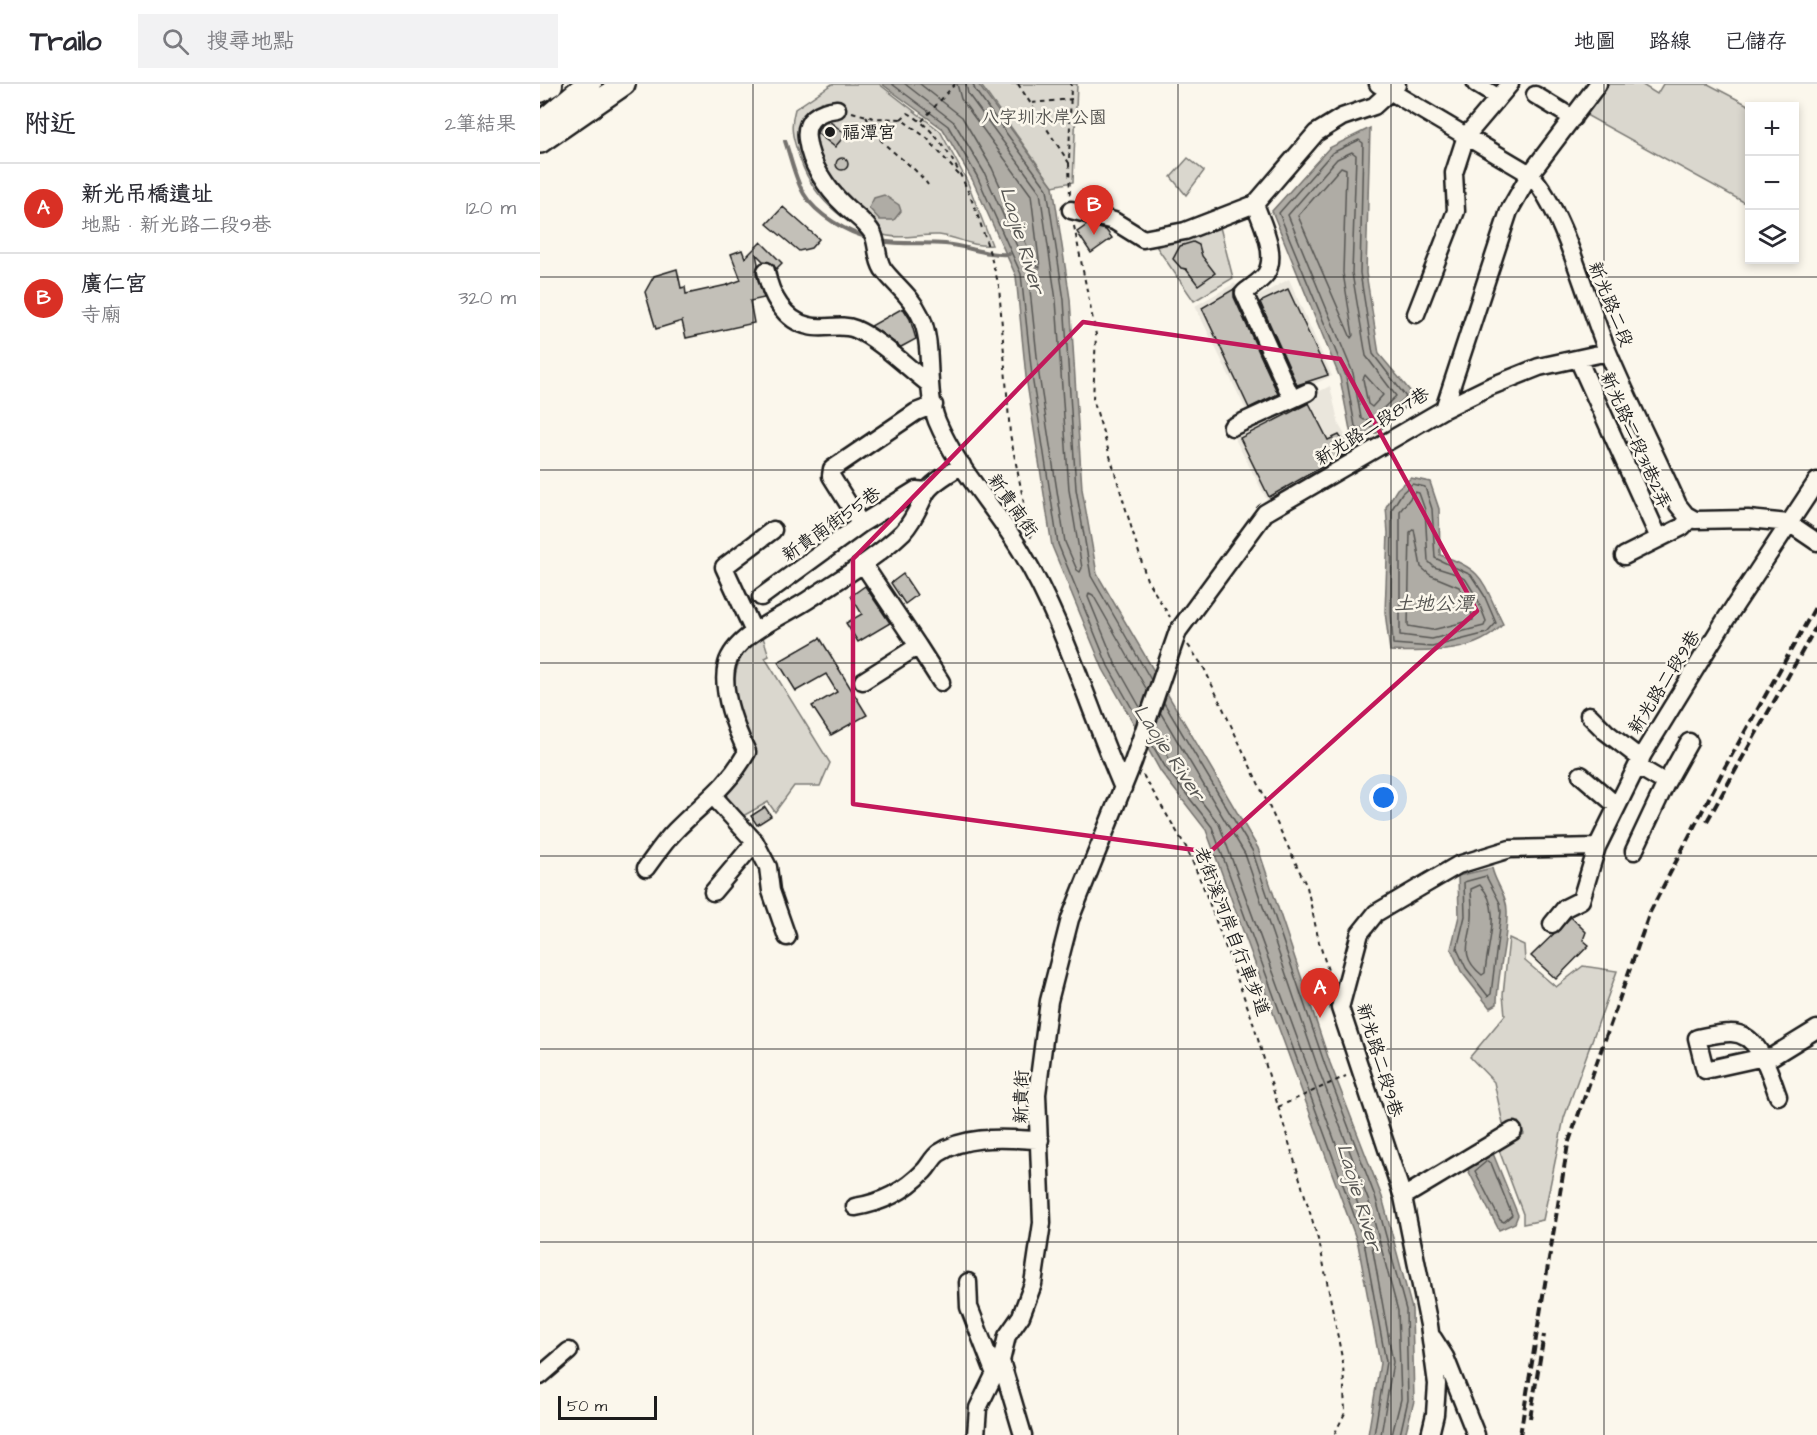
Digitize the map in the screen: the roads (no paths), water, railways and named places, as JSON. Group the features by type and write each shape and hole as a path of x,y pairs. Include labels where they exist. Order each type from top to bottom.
{"highway":[{"path":"540,90 550,84"},
{"path":"540,109 587,84"},
{"path":"540,125 587,84"}],"main road":[{"path":"540,142 624,84"}],"street":[{"path":"1476,84 1494,95"},
{"path":"1416,314 1456,211 1454,173 1466,136 1510,84"},
{"name":"新光路二段87巷","path":"1138,768 1178,631 1265,513 1444,409 1509,211 1530,174 1598,84"},
{"path":"1071,210 1114,221 1143,239 1185,231 1255,204 1316,133 1342,117 1374,106 1388,86"},
{"name":"新光路二段","path":"1388,86 1530,174 1538,183 1556,215 1608,352 1678,505 1690,518"},
{"path":"1535,95 1572,118"},
{"name":"新貴南街","path":"837,110 822,111 811,119 807,128 810,152 828,190 875,241 883,268 907,294 925,325 929,384 937,420 962,465 1021,550 1045,598 1123,788"},
{"path":"540,130 579,113"},
{"path":"1255,204 1268,244 1271,262 1265,275 1244,293 1292,399"},
{"path":"766,271 769,287 780,306 793,320 809,327 854,328 929,384"},
{"path":"1444,409 1489,387 1539,368 1608,352"},
{"name":"新光路二段31巷2弄","path":"1578,358 1659,538"},
{"path":"1232,427 1308,392"},
{"path":"861,524 831,476 832,469 916,412 934,405"},
{"path":"646,868 674,832 714,797 736,771 747,752 739,735 727,688 727,663 747,636 788,614 884,550 906,529 922,505 927,491 962,465"},
{"name":"新光路二段9巷","path":"1430,1435 1436,1414 1437,1384 1430,1335 1403,1197 1340,1008 1360,933 1376,913 1458,865 1510,849 1597,847 1639,763 1817,481"},
{"name":"新貴南街55巷","path":"761,597 861,524 916,490 927,491"},
{"path":"1624,556 1682,527 1690,518 1695,520 1748,519 1789,523 1817,542"},
{"path":"754,632 724,567 773,530"},
{"path":"863,564 941,682"},
{"path":"863,681 918,646"},
{"path":"1589,715 1639,763 1666,783"},
{"path":"1634,851 1666,783 1689,742"},
{"name":"新貴街","path":"976,1435 978,1408 998,1367 1007,1336 1021,1316 1033,1284 1042,1223 1037,1094 1049,1001 1070,919 1123,788 1138,768"},
{"path":"1581,775 1617,806"},
{"path":"714,797 755,842 768,867 771,891 787,937"},
{"path":"713,892 755,842"},
{"path":"1552,924 1566,908 1581,900 1597,847"},
{"path":"1778,1096 1764,1057 1773,1056 1817,1029"},
{"path":"1403,1197 1513,1131"},
{"path":"855,1206 874,1204 899,1191 923,1173 939,1154 963,1144 980,1139 1040,1140"},
{"path":"969,1282 969,1306 998,1367 1023,1435"},
{"path":"1430,1335 1445,1357 1476,1435"},
{"path":"540,1376 569,1351"}],"water":[{"name":"Laojie River","path":"882,84 978,84 1053,186 1070,299 1082,489 1097,574 1258,848 1330,1063 1382,1197 1412,1309 1414,1401 1405,1435 1368,1435 1380,1363 1358,1244 1206,830 1161,772 1103,669 1052,546 1026,377 1016,276 972,179 943,129"},
{"path":"1370,128 1366,273 1379,354 1416,398 1377,433 1351,435 1340,378 1272,211 1329,148"},
{"path":"884,195 899,205 901,211 894,220 880,220 869,208 874,198"},
{"name":"土地公潭","path":"1411,478 1430,482 1439,509 1440,555 1467,567 1482,580 1503,624 1492,634 1479,641 1450,650 1390,651 1385,612 1388,533 1386,507 1397,489"},
{"path":"1492,868 1505,900 1507,922 1497,1004 1490,1008 1461,971 1451,949 1459,916 1458,876"},
{"path":"1492,1151 1518,1215 1515,1223 1499,1230 1466,1166"}],"waterway":[{"path":"785,141 798,182 809,202 833,222 870,238"},
{"name":"Laojie River","path":"880,241 945,244 993,254 1009,254"}],"railway":[{"path":"1520,1435 1568,1144 1650,912 1725,767 1817,604"},
{"path":"1707,821 1817,625"},
{"path":"1530,1418 1544,1335"}],"place":[{"name":"福潭宮","path":"830,132"},
{"name":"廣仁宮","path":"1094,235"},
{"name":"新光吊橋遺址","path":"1320,1018"}],"park label":[{"name":"八字圳水岸公園","path":"1044,117"}]}
